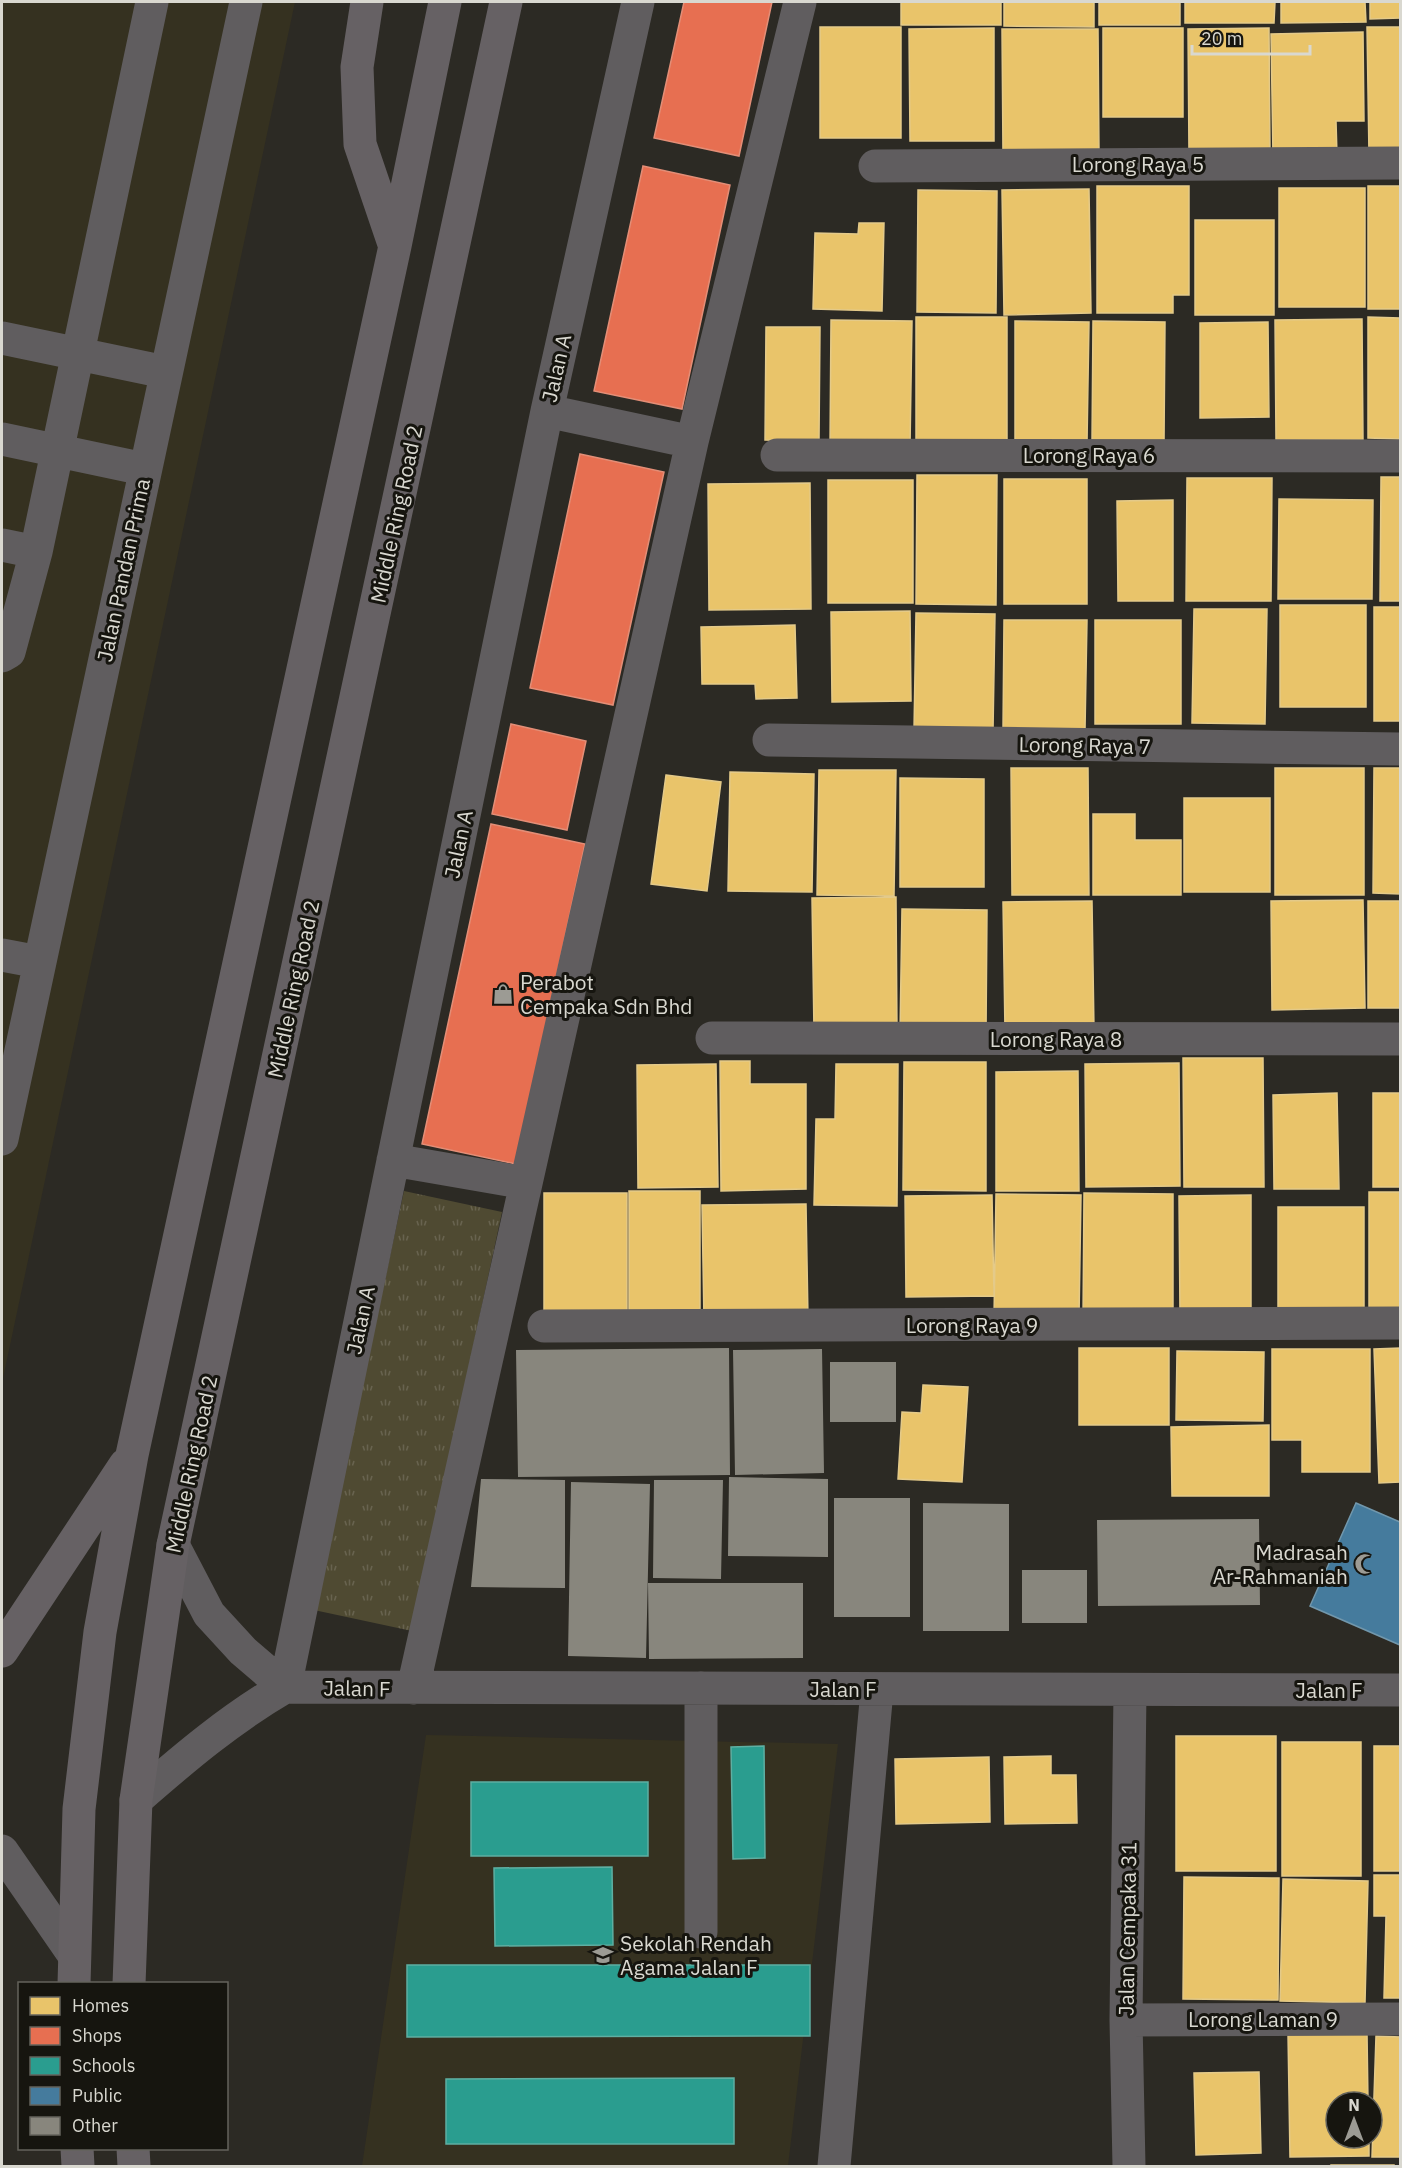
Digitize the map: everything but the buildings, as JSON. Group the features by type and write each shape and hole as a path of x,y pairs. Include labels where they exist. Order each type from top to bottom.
{"highway":[{"path":"367,2 357,68 360,144 395,246"},
{"path":"74,1969 80,1797 100,1632 132,1455 395,246 445,2"},
{"name":"Middle Ring Road 2","path":"129,1982 136,1800 173,1545 506,2"},
{"path":"2,1652 132,1455"},
{"path":"77,2150 78,2166"},
{"path":"133,2150 134,2166"}],"street":[{"path":"2,656 9,652 36,552 152,2"},
{"name":"Jalan Pandan Prima","path":"2,1139 246,2"},
{"name":"Jalan A","path":"285,1687 547,411 638,2"},
{"path":"412,1688 692,442 800,2"},
{"name":"Lorong Raya 5","path":"874,166 1401,163"},
{"path":"2,338 165,372"},
{"path":"547,411 692,442"},
{"path":"2,439 144,469"},
{"name":"Lorong Raya 6","path":"777,455 1401,456"},
{"path":"2,545 36,552"},
{"name":"Lorong Raya 7","path":"769,740 1401,749"},
{"path":"2,955 39,962"},
{"name":"Lorong Raya 8","path":"712,1038 1401,1039"},
{"path":"393,1160 526,1183"},
{"name":"Lorong Raya 9","path":"544,1326 1401,1323"},
{"path":"136,1800 199,1744 247,1709 285,1687 243,1651 209,1614 173,1545"},
{"name":"Jalan F","path":"285,1687 1401,1690"},
{"path":"701,1688 701,1932"},
{"path":"834,2166 877,1690"},
{"name":"Jalan Cempaka 31","path":"1129,2166 1126,2020 1130,1691"},
{"path":"2,1851 74,1969"},
{"name":"Lorong Laman 9","path":"1126,2020 1401,2019"}],"shaded area":[{"path":"2,2 295,2 2,1383"},
{"name":"Sekolah Rendah Agama Jalan F","path":"426,1735 838,1744 788,2166 362,2166"}],"green space":[{"path":"404,1191 502,1212 412,1631 314,1610"}],"place":[{"name":"Perabot Cempaka Sdn Bhd","path":"503,994"},
{"name":"Madrasah Ar-Rahmaniah","path":"1365,1564"},
{"name":"Sekolah Rendah Agama Jalan F","path":"603,1955"}]}
